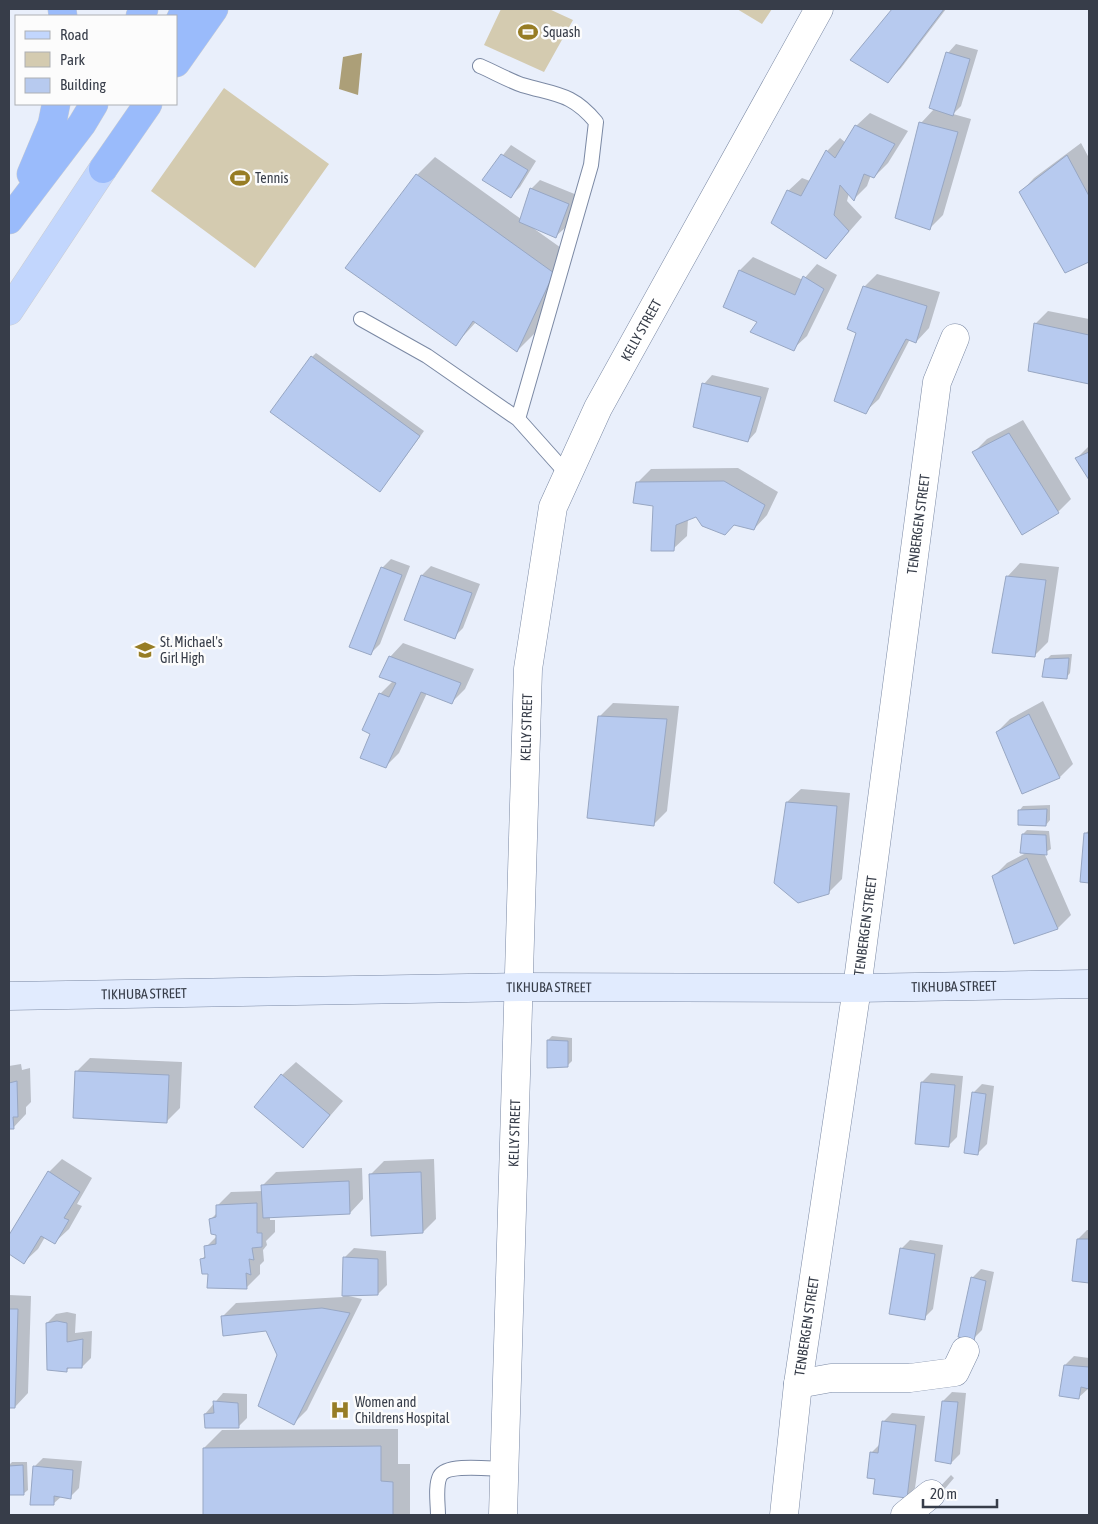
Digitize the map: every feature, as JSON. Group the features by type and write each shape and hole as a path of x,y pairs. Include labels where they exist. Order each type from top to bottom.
{"highway":[{"path":"178,25 185,9"},
{"path":"178,61 214,9"},
{"path":"9,219 38,160 52,124 56,105"},
{"path":"9,219 82,124 93,105"},
{"path":"103,169 138,105"},
{"path":"103,169 147,105"}],"main road":[{"path":"9,311 103,169"}],"street":[{"name":"KELLY STREET","path":"503,1515 528,669 553,507 598,408 819,9"},
{"name":"TENBERGEN STREET","path":"784,1515 798,1384 858,988 937,382 955,338"},
{"name":"TIKHUBA STREET","path":"9,996 520,987 858,988 1089,984"},
{"path":"798,1384 831,1378 910,1378 955,1372 965,1351"},
{"path":"905,1515 931,1494"}],"lane":[{"path":"480,66 522,85 558,93 584,107 596,122 591,164 518,419"},
{"path":"361,318 427,356 518,419 568,475"},
{"path":"438,1515 439,1476 445,1470 456,1468 505,1469"}],"green space":[{"name":"Squash","path":"501,9 549,9 573,20 544,72 484,45"},
{"path":"737,9 772,9 762,24"},
{"name":"Tennis","path":"224,88 329,164 255,268 151,191"}],"shaded area":[{"path":"362,53 358,95 339,89 343,57"}],"building":[{"path":"892,9 944,9 888,83 850,60"},
{"path":"946,52 970,59 953,116 929,108"},
{"path":"919,122 958,132 930,230 895,218"},
{"path":"855,125 895,144 874,178 864,174 854,201 840,185 834,215 849,231 826,259 771,223 787,190 801,196 826,150 835,158"},
{"path":"501,154 528,170 511,198 482,180"},
{"path":"1067,155 1089,196 1089,262 1065,273 1019,192"},
{"path":"416,174 554,273 517,352 473,321 456,346 345,268"},
{"path":"530,188 569,204 556,238 519,222"},
{"path":"739,270 795,295 803,276 824,289 794,351 750,332 757,322 723,307"},
{"path":"863,286 927,306 916,343 906,339 866,414 834,401 856,333 847,329"},
{"path":"1034,323 1089,335 1089,384 1028,371"},
{"path":"311,356 420,436 380,492 270,412"},
{"path":"702,383 761,397 748,442 693,427"},
{"path":"1009,433 1059,513 1022,535 972,452"},
{"path":"1089,452 1089,480 1075,458"},
{"path":"724,481 765,505 754,530 734,525 725,535 702,526 696,517 676,525 674,551 651,551 653,506 633,503 636,482"},
{"path":"381,567 402,575 371,655 349,647"},
{"path":"421,575 472,593 455,639 404,620"},
{"path":"1006,576 1046,580 1035,657 992,653"},
{"path":"389,656 461,683 452,704 421,692 386,768 360,758 370,734 362,730 379,693 389,697 396,683 379,677"},
{"path":"1069,658 1067,679 1042,677 1045,659"},
{"path":"1029,714 1060,778 1022,794 996,732"},
{"path":"598,716 667,719 654,826 587,818"},
{"path":"786,802 837,806 829,894 798,903 774,883"},
{"path":"1047,809 1046,826 1018,825 1018,810"},
{"path":"1084,833 1089,833 1089,883 1080,882"},
{"path":"1022,834 1046,835 1047,855 1020,853"},
{"path":"1027,858 1058,929 1014,944 992,876"},
{"path":"547,1040 568,1041 568,1067 547,1068"},
{"path":"75,1071 169,1075 167,1123 73,1118"},
{"path":"281,1074 330,1115 303,1148 254,1107"},
{"path":"17,1081 18,1117 13,1117 14,1129 9,1129 9,1083"},
{"path":"921,1082 955,1085 949,1147 915,1144"},
{"path":"972,1092 986,1094 978,1155 964,1153"},
{"path":"48,1171 80,1192 64,1218 69,1220 55,1244 41,1236 24,1264 9,1254 9,1235"},
{"path":"421,1172 423,1233 371,1236 369,1174"},
{"path":"349,1181 350,1214 263,1218 261,1185"},
{"path":"257,1203 257,1233 262,1233 262,1247 252,1248 254,1260 249,1259 251,1275 246,1273 247,1289 207,1288 208,1274 202,1274 200,1259 205,1258 204,1246 216,1244 216,1235 211,1234 209,1219 216,1217 216,1205"},
{"path":"1077,1239 1089,1239 1089,1283 1072,1281"},
{"path":"900,1248 935,1254 925,1320 889,1314"},
{"path":"343,1257 378,1259 378,1295 342,1296"},
{"path":"971,1277 986,1281 974,1341 958,1337"},
{"path":"322,1308 350,1313 294,1425 258,1406 277,1355 266,1331 223,1336 221,1316"},
{"path":"9,1309 18,1309 15,1408 9,1408"},
{"path":"57,1321 67,1323 67,1342 83,1339 82,1368 67,1368 67,1372 47,1370 46,1323"},
{"path":"1064,1365 1089,1367 1089,1389 1081,1387 1079,1399 1059,1396"},
{"path":"213,1401 238,1403 239,1428 205,1428 204,1414 214,1413"},
{"path":"942,1401 958,1402 951,1464 935,1461"},
{"path":"882,1421 916,1425 907,1498 873,1494 875,1479 867,1478 870,1452 878,1453"},
{"path":"381,1446 381,1481 393,1482 393,1515 203,1515 203,1448"},
{"path":"23,1465 24,1495 9,1495 9,1466"},
{"path":"33,1466 73,1470 71,1499 54,1496 54,1505 30,1505"}],"place":[{"name":"Squash","path":"528,32"},
{"name":"Tennis","path":"240,178"},
{"name":"St. Michael's Girl High","path":"145,650"},
{"name":"Women and Childrens Hospital","path":"340,1410"}]}
